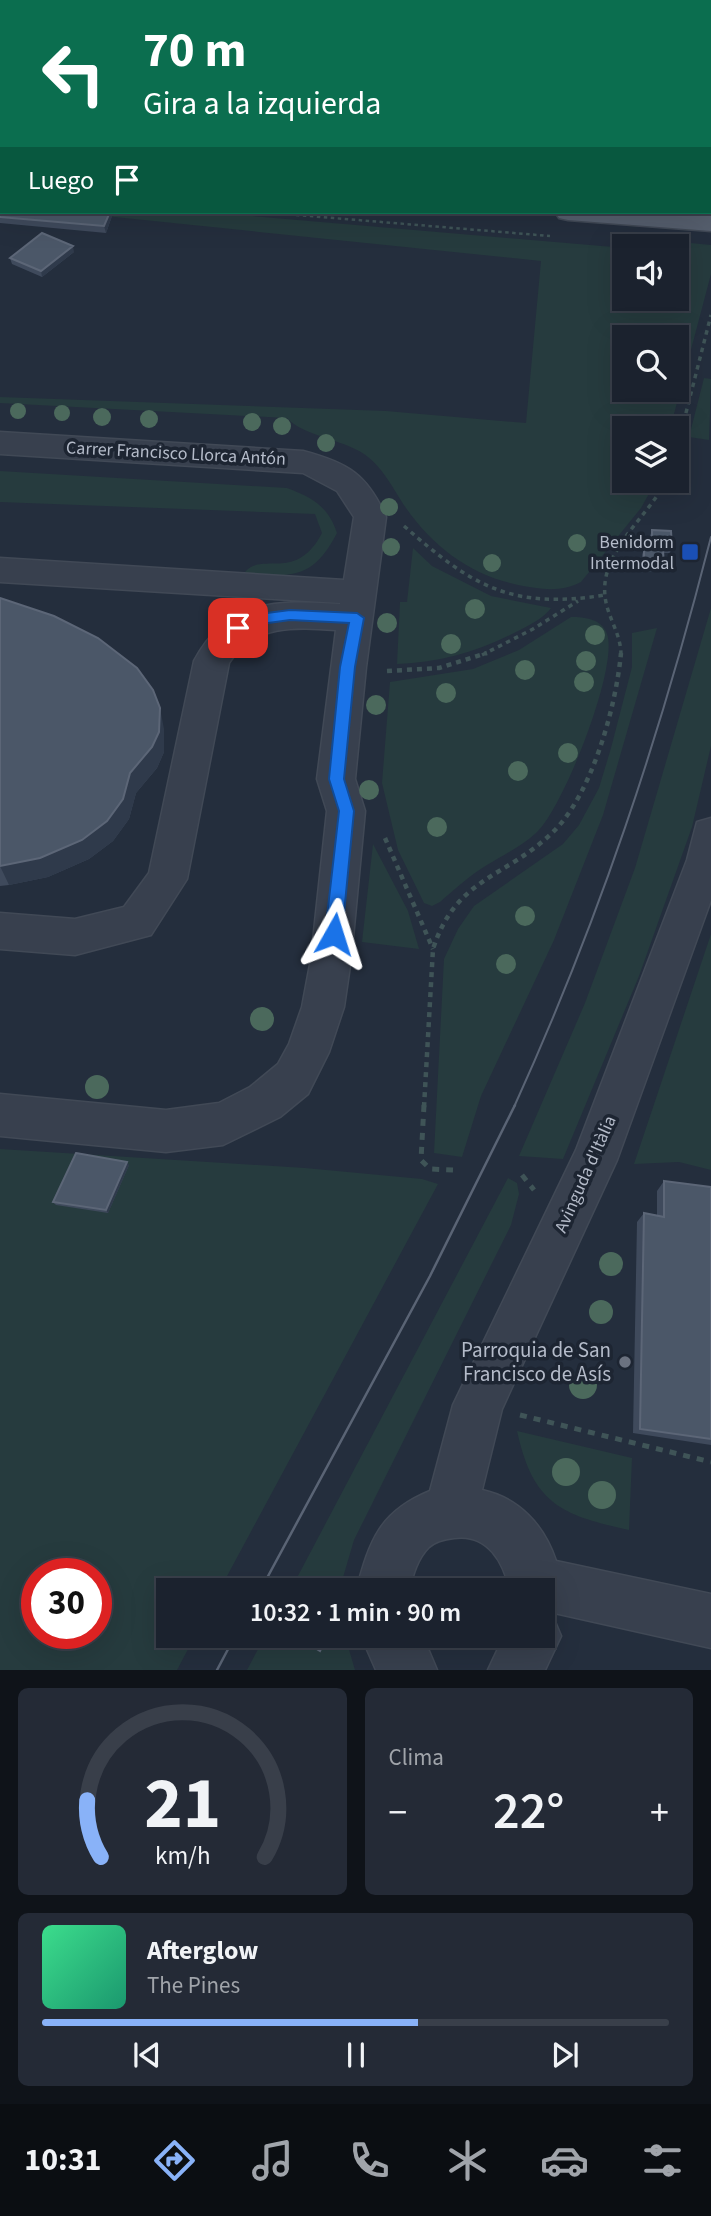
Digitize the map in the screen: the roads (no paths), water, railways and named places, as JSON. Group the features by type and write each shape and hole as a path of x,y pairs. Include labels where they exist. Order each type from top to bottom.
{"main road":[{"path":"593,214 708,223"}],"street":[{"name":"Carrer Francisco Llorca Antón","path":"0,443 289,459 312,463 350,482 362,494 370,517 359,605"},
{"path":"0,570 359,605"},
{"path":"0,1115 166,1131 223,1124 265,1102 292,1079 308,1052 323,1007 346,811 336,779 348,667 359,605"},
{"path":"0,931 75,937 137,922 167,879 212,661 219,645 238,628 259,619 359,605"},
{"name":"Avinguda d'Itàlia","path":"451,1510 478,1405 594,1160 706,860 711,834"},
{"path":"383,1578 396,1544 414,1524 437,1512 451,1510 488,1516 510,1532 527,1555 534,1578"},
{"path":"555,1591 711,1621"},
{"path":"394,1648 410,1670"},
{"path":"515,1670 527,1648"}],"tram line":[{"path":"514,1107 573,967 625,827 671,684 711,537"},
{"path":"267,1578 430,1276 515,1105"},
{"path":"217,1670 229,1648"}],"place":[{"name":"Benidorm Intermodal","path":"690,552"},
{"name":"Parroquia de San Francisco de Asís","path":"625,1362"}]}
